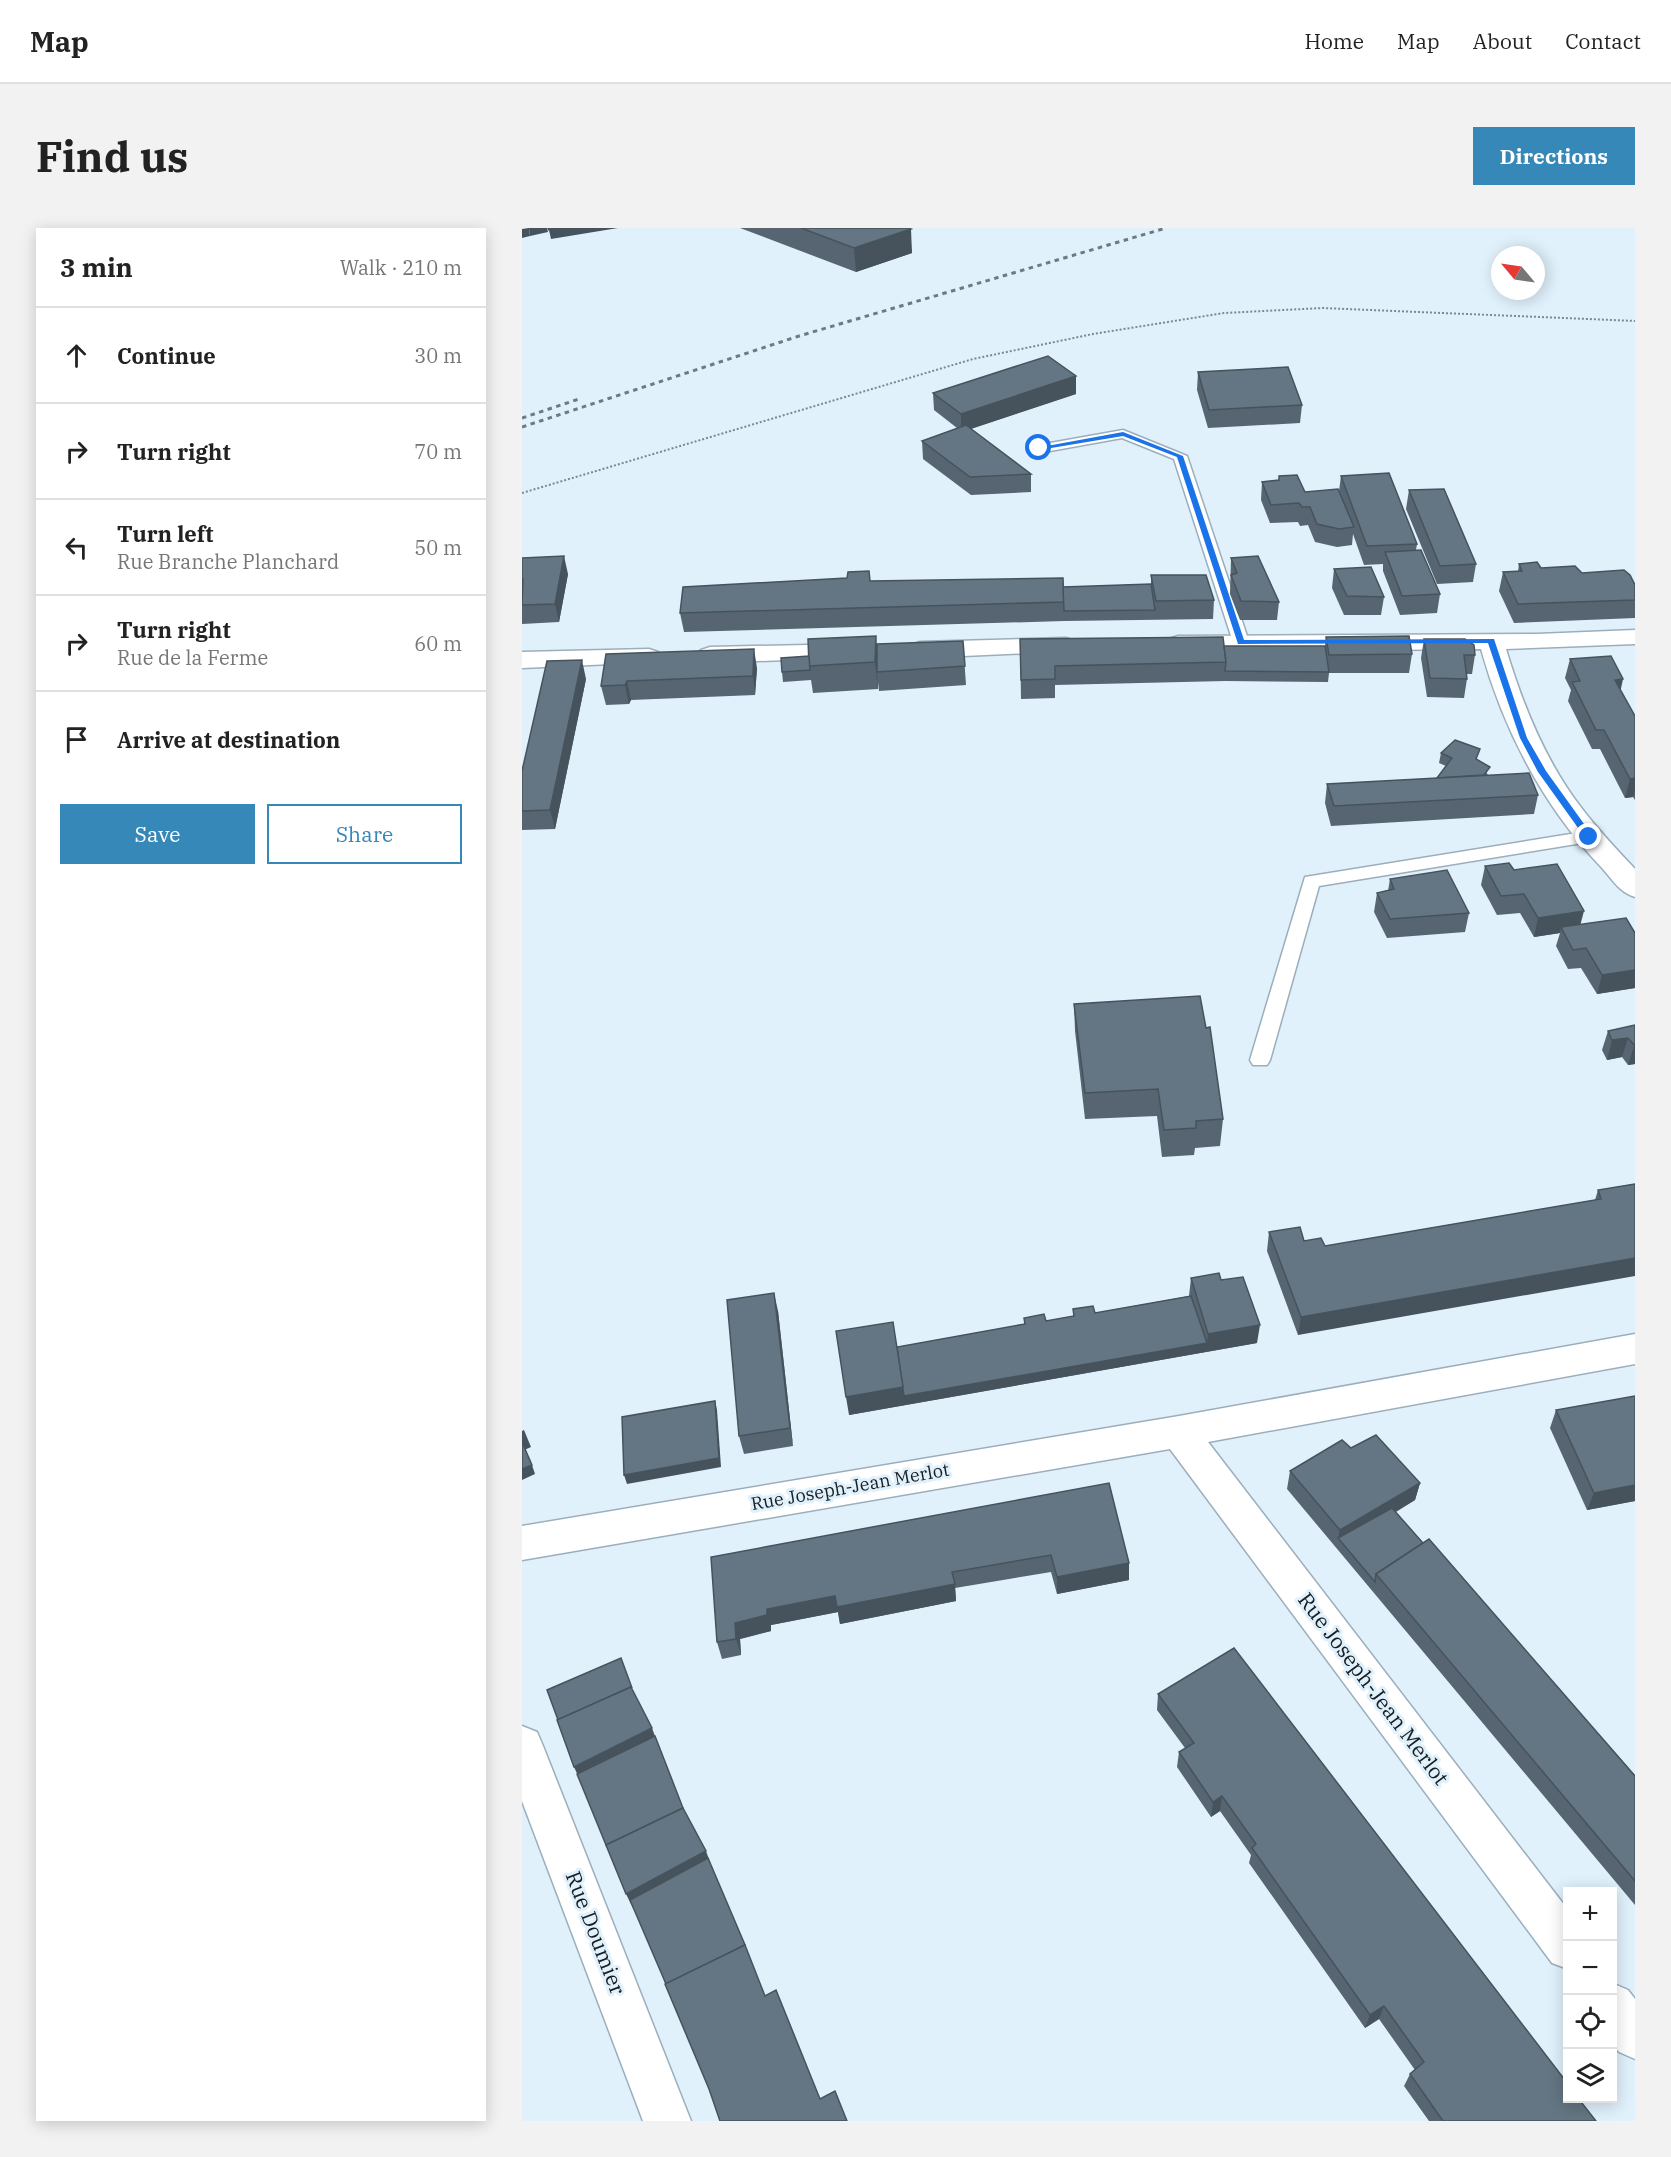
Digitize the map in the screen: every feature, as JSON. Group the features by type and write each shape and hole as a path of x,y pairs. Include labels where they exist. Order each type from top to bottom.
{"street":[{"path":"1157,644 1635,637"},
{"path":"1491,640 1524,738 1542,772 1589,837 1630,875"},
{"path":"522,660 1085,646"},
{"name":"Rue Joseph-Jean Merlot","path":"522,1543 1179,1432 1635,1349"},
{"name":"Rue Joseph-Jean Merlot","path":"1179,1432 1563,1941"},
{"name":"Rue Doumier","path":"522,1746 667,2121"},
{"path":"1617,2013 1635,2036"}],"lane":[{"path":"1039,448 1123,434 1180,456 1241,642"},
{"path":"1260,1060 1311,881 1589,837"}],"path":[{"path":"522,493 973,359 1093,334 1224,313 1323,308 1635,321"}],"building":[{"path":"801,228 908,228 911,229 854,248"},
{"path":"1048,356 1076,376 961,414 933,393"},
{"path":"1288,367 1302,405 1209,410 1198,372"},
{"path":"966,425 1031,474 970,477 922,441"},
{"path":"1389,473 1417,544 1367,546 1341,476"},
{"path":"1297,475 1305,492 1338,489 1354,527 1339,529 1317,524 1310,507 1302,507 1299,503 1271,505 1262,482 1279,480 1279,476"},
{"path":"1444,489 1476,564 1440,566 1409,490"},
{"path":"1421,550 1440,594 1402,596 1385,552"},
{"path":"564,556 555,604 522,605 522,558"},
{"path":"1258,556 1279,602 1241,601 1231,575 1237,573 1231,558"},
{"path":"1537,562 1541,568 1575,566 1582,573 1624,570 1630,575 1635,585 1635,600 1518,604 1503,572 1522,571 1519,564"},
{"path":"1371,567 1384,597 1347,596 1334,569"},
{"path":"869,571 870,581 1063,578 1064,602 680,613 683,587 847,578 848,572"},
{"path":"1151,575 1206,575 1214,600 1156,601"},
{"path":"1151,584 1155,610 1064,611 1063,587"},
{"path":"876,636 875,662 809,666 808,639"},
{"path":"1409,636 1412,654 1329,655 1326,637"},
{"path":"1223,637 1226,662 1055,666 1055,679 1021,680 1020,639"},
{"path":"1424,639 1465,639 1474,645 1475,655 1464,655 1467,679 1430,678"},
{"path":"963,641 965,666 877,672 877,644"},
{"path":"1224,646 1325,646 1329,672 1225,671"},
{"path":"754,649 753,676 627,681 625,685 601,686 606,654"},
{"path":"809,656 810,670 782,672 781,658"},
{"path":"1611,656 1623,679 1615,680 1635,716 1635,778 1630,779 1604,730 1596,730 1572,682 1580,681 1570,659"},
{"path":"582,660 550,810 522,811 522,771 547,661"},
{"path":"1455,740 1480,749 1476,759 1490,767 1484,775 1437,778 1452,758 1441,753"},
{"path":"1529,773 1538,795 1334,806 1327,784"},
{"path":"1509,863 1514,870 1557,864 1584,911 1538,918 1524,894 1501,896 1485,866"},
{"path":"1447,870 1469,913 1390,919 1377,893 1394,889 1390,879"},
{"path":"1626,918 1635,933 1635,970 1602,975 1586,948 1573,950 1561,927"},
{"path":"1200,996 1206,1028 1210,1027 1223,1119 1196,1121 1196,1128 1164,1130 1158,1089 1085,1093 1074,1004"},
{"path":"1635,1025 1635,1046 1628,1038 1612,1040 1608,1031"},
{"path":"1635,1184 1635,1258 1301,1317 1269,1232 1300,1227 1304,1241 1321,1238 1325,1246 1601,1199 1598,1190"},
{"path":"1219,1273 1221,1280 1243,1277 1260,1325 1208,1334 1191,1278"},
{"path":"774,1293 790,1428 739,1436 727,1300"},
{"path":"1191,1296 1207,1343 904,1396 897,1347 1025,1324 1024,1318 1044,1314 1046,1321 1074,1316 1073,1309 1093,1306 1095,1313"},
{"path":"893,1322 903,1387 846,1397 836,1331"},
{"path":"1635,1396 1635,1485 1594,1493 1556,1410"},
{"path":"715,1401 719,1458 624,1475 622,1417"},
{"path":"1376,1435 1420,1483 1340,1530 1290,1471 1342,1440 1351,1448"},
{"path":"522,1442 532,1465 522,1469"},
{"path":"1109,1483 1129,1563 1057,1577 1051,1555 952,1572 955,1584 837,1607 835,1596 767,1609 767,1615 735,1623 736,1639 717,1642 711,1557"},
{"path":"1392,1508 1423,1543 1376,1574 1375,1582 1338,1538"},
{"path":"1429,1539 1635,1776 1635,1881 1376,1574"},
{"path":"1234,1648 1563,2077 1563,2103 1582,2103 1596,2121 1443,2121 1410,2074 1424,2062 1384,2006 1370,2015 1252,1848 1256,1844 1222,1796 1213,1802 1179,1752 1194,1743 1158,1694"},
{"path":"621,1658 632,1688 558,1720 547,1690"},
{"path":"631,1687 652,1728 574,1767 557,1720"},
{"path":"655,1736 683,1808 606,1845 577,1774"},
{"path":"683,1808 706,1851 626,1894 606,1845"},
{"path":"708,1858 745,1945 666,1984 630,1900"},
{"path":"745,1945 765,1996 776,1990 820,2099 835,2091 847,2121 720,2121 665,1984"}],"railway":[{"path":"522,427 799,336 1166,228"},
{"path":"522,418 579,399"}],"route":[{"path":"1039,448 1123,434 1180,456 1241,642 1491,640 1498,667 1524,738 1542,772 1589,837"}]}
